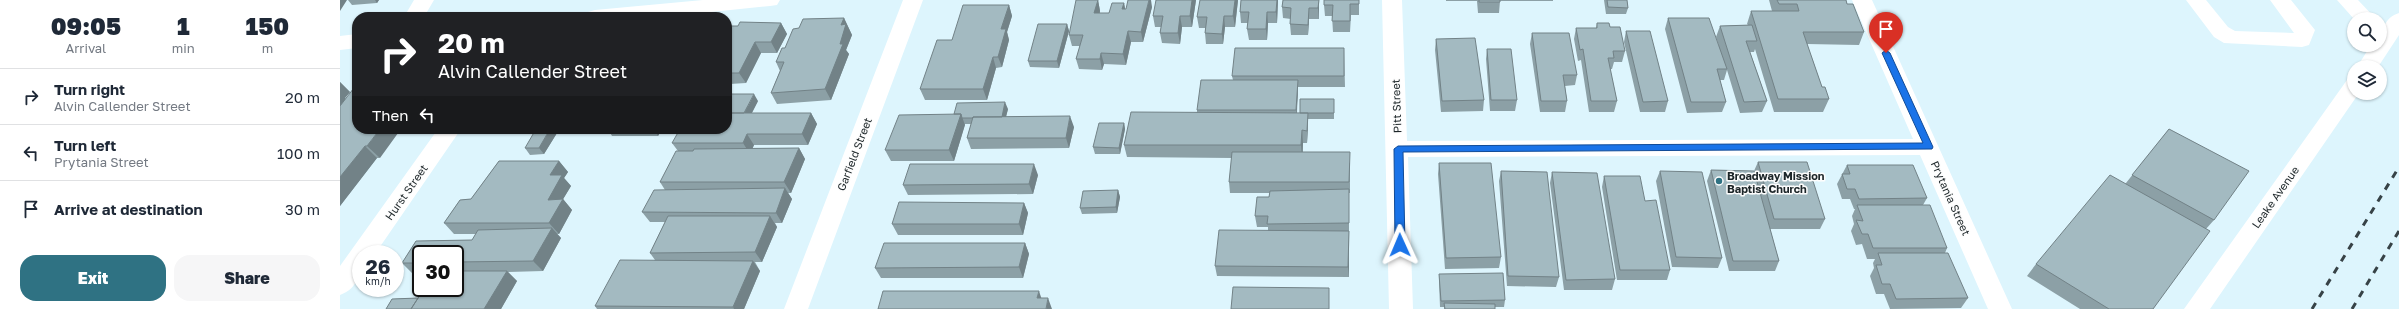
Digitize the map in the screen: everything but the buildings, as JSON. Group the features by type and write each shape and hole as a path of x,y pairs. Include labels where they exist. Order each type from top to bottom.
{"street":[{"path":"417,12 424,0"},
{"path":"646,12 770,0"},
{"name":"Garfield Street","path":"796,309 913,0"},
{"name":"Pitt Street","path":"1392,0 1398,149 1401,309"},
{"name":"Prytania Street","path":"1862,0 1929,147 2000,309"},
{"path":"2196,0 2222,32 2232,38 2302,40 2305,30 2280,0"},
{"path":"2347,0 2359,12"},
{"path":"2387,32 2399,20"},
{"path":"340,43 352,42"},
{"name":"Leake Avenue","path":"2196,309 2347,96"},
{"name":"Hurst Street","path":"367,245 446,134"},
{"path":"1398,149 1929,147"},
{"name":"Hurst Street","path":"340,284 352,267"}],"railway":[{"path":"2312,309 2399,167"},
{"path":"2352,309 2399,231"}],"place":[{"name":"Broadway Mission Baptist Church","path":"1719,181"}],"route":[{"path":"1400,245 1398,149 1929,147 1886,53"}]}
